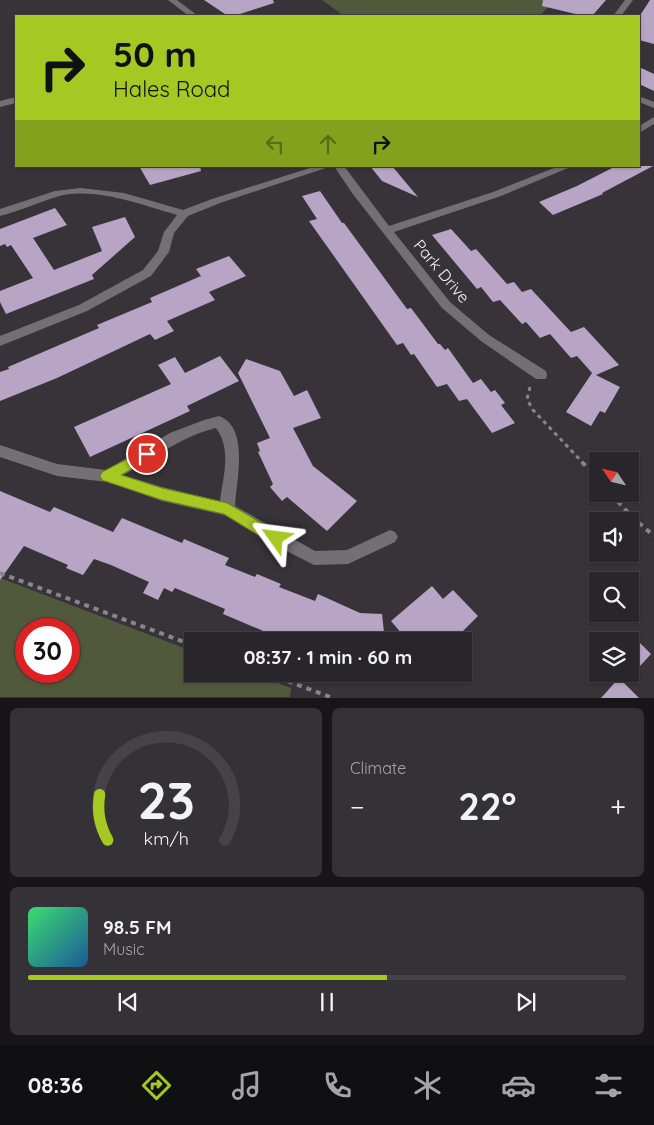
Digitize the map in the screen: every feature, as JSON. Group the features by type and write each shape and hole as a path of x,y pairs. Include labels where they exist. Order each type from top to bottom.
{"street":[{"path":"172,0 193,15"},
{"path":"618,15 629,0"},
{"path":"640,99 654,105"},
{"path":"0,104 15,100"},
{"path":"640,129 654,120"},
{"path":"0,341 83,308 146,273 162,252 169,232 184,214 216,201 324,167"},
{"name":"Park Drive","path":"340,167 425,281 462,320 485,338 541,375"},
{"path":"388,230 496,194 565,167"},
{"path":"0,213 59,193 81,191 124,196 184,214"},
{"path":"106,476 125,468 160,445 203,424 219,422 225,428 232,442 232,479 228,490 227,509"},
{"path":"0,451 57,470 106,476 162,494 227,509 314,558 348,557 390,537"}],"path":[{"path":"541,375 528,389 527,399 533,410 589,469"},
{"path":"618,502 654,536"},
{"path":"0,573 184,642"},
{"path":"290,682 333,698"}],"green space":[{"path":"322,0 554,0 541,15 343,15"},
{"path":"0,578 184,648 184,682 275,682 291,688 290,697 0,697"}],"building":[{"path":"204,0 273,0 274,3 237,15 226,15"},
{"path":"543,0 606,0 593,15 580,15 542,6"},
{"path":"650,0 654,0 654,44 640,40 640,15"},
{"path":"640,67 654,74 654,91 640,84"},
{"path":"653,166 603,194 553,215 539,202 577,186 614,167"},
{"path":"140,167 200,167 201,171 150,185"},
{"path":"371,167 393,167 418,197 382,181"},
{"path":"320,191 407,309 411,308 438,344 445,350 448,348 473,383 481,379 491,392 495,390 505,403 501,405 515,423 492,433 467,399 459,401 447,384 437,387 414,354 411,355 403,343 397,345 309,221 317,219 302,196"},
{"path":"55,208 67,225 33,238 54,270 102,251 92,227 125,217 135,237 92,275 94,279 6,314 0,302 0,291 33,278 11,245 7,247 5,244 0,246 0,229"},
{"path":"451,229 471,251 476,249 507,284 514,282 522,292 531,289 571,332 584,327 619,365 596,375 620,387 605,413 600,411 591,426 566,412 593,374 577,356 571,358 550,334 540,338 526,322 522,324 500,300 493,302 481,287 477,289 432,235"},
{"path":"229,256 246,276 209,292 215,300 167,321 174,331 155,340 150,334 57,378 0,401 0,372 99,328 97,325 152,302 150,298 201,276 196,269"},
{"path":"220,356 239,381 187,406 190,411 90,457 74,427 171,384 158,365 175,357 185,373"},
{"path":"246,359 280,371 294,396 307,390 321,418 293,428 313,466 357,501 327,531 287,497 282,501 270,487 273,484 258,452 260,451 257,443 270,438 238,373"},
{"path":"0,491 50,512 54,507 113,532 122,518 182,543 184,539 229,558 225,565 255,577 257,574 281,584 279,587 315,601 318,594 360,613 382,614 384,632 266,632 223,614 225,609 175,588 172,592 164,588 158,600 143,593 149,582 111,565 94,559 83,575 66,568 68,565 24,546 0,580"},
{"path":"432,586 443,599 453,590 478,616 462,632 400,632 391,621"},
{"path":"639,642 651,654 639,667"},
{"path":"615,682 623,682 639,698 601,698"}],"route":[{"path":"147,454 125,468 106,476 162,494 227,509 276,538"}]}
